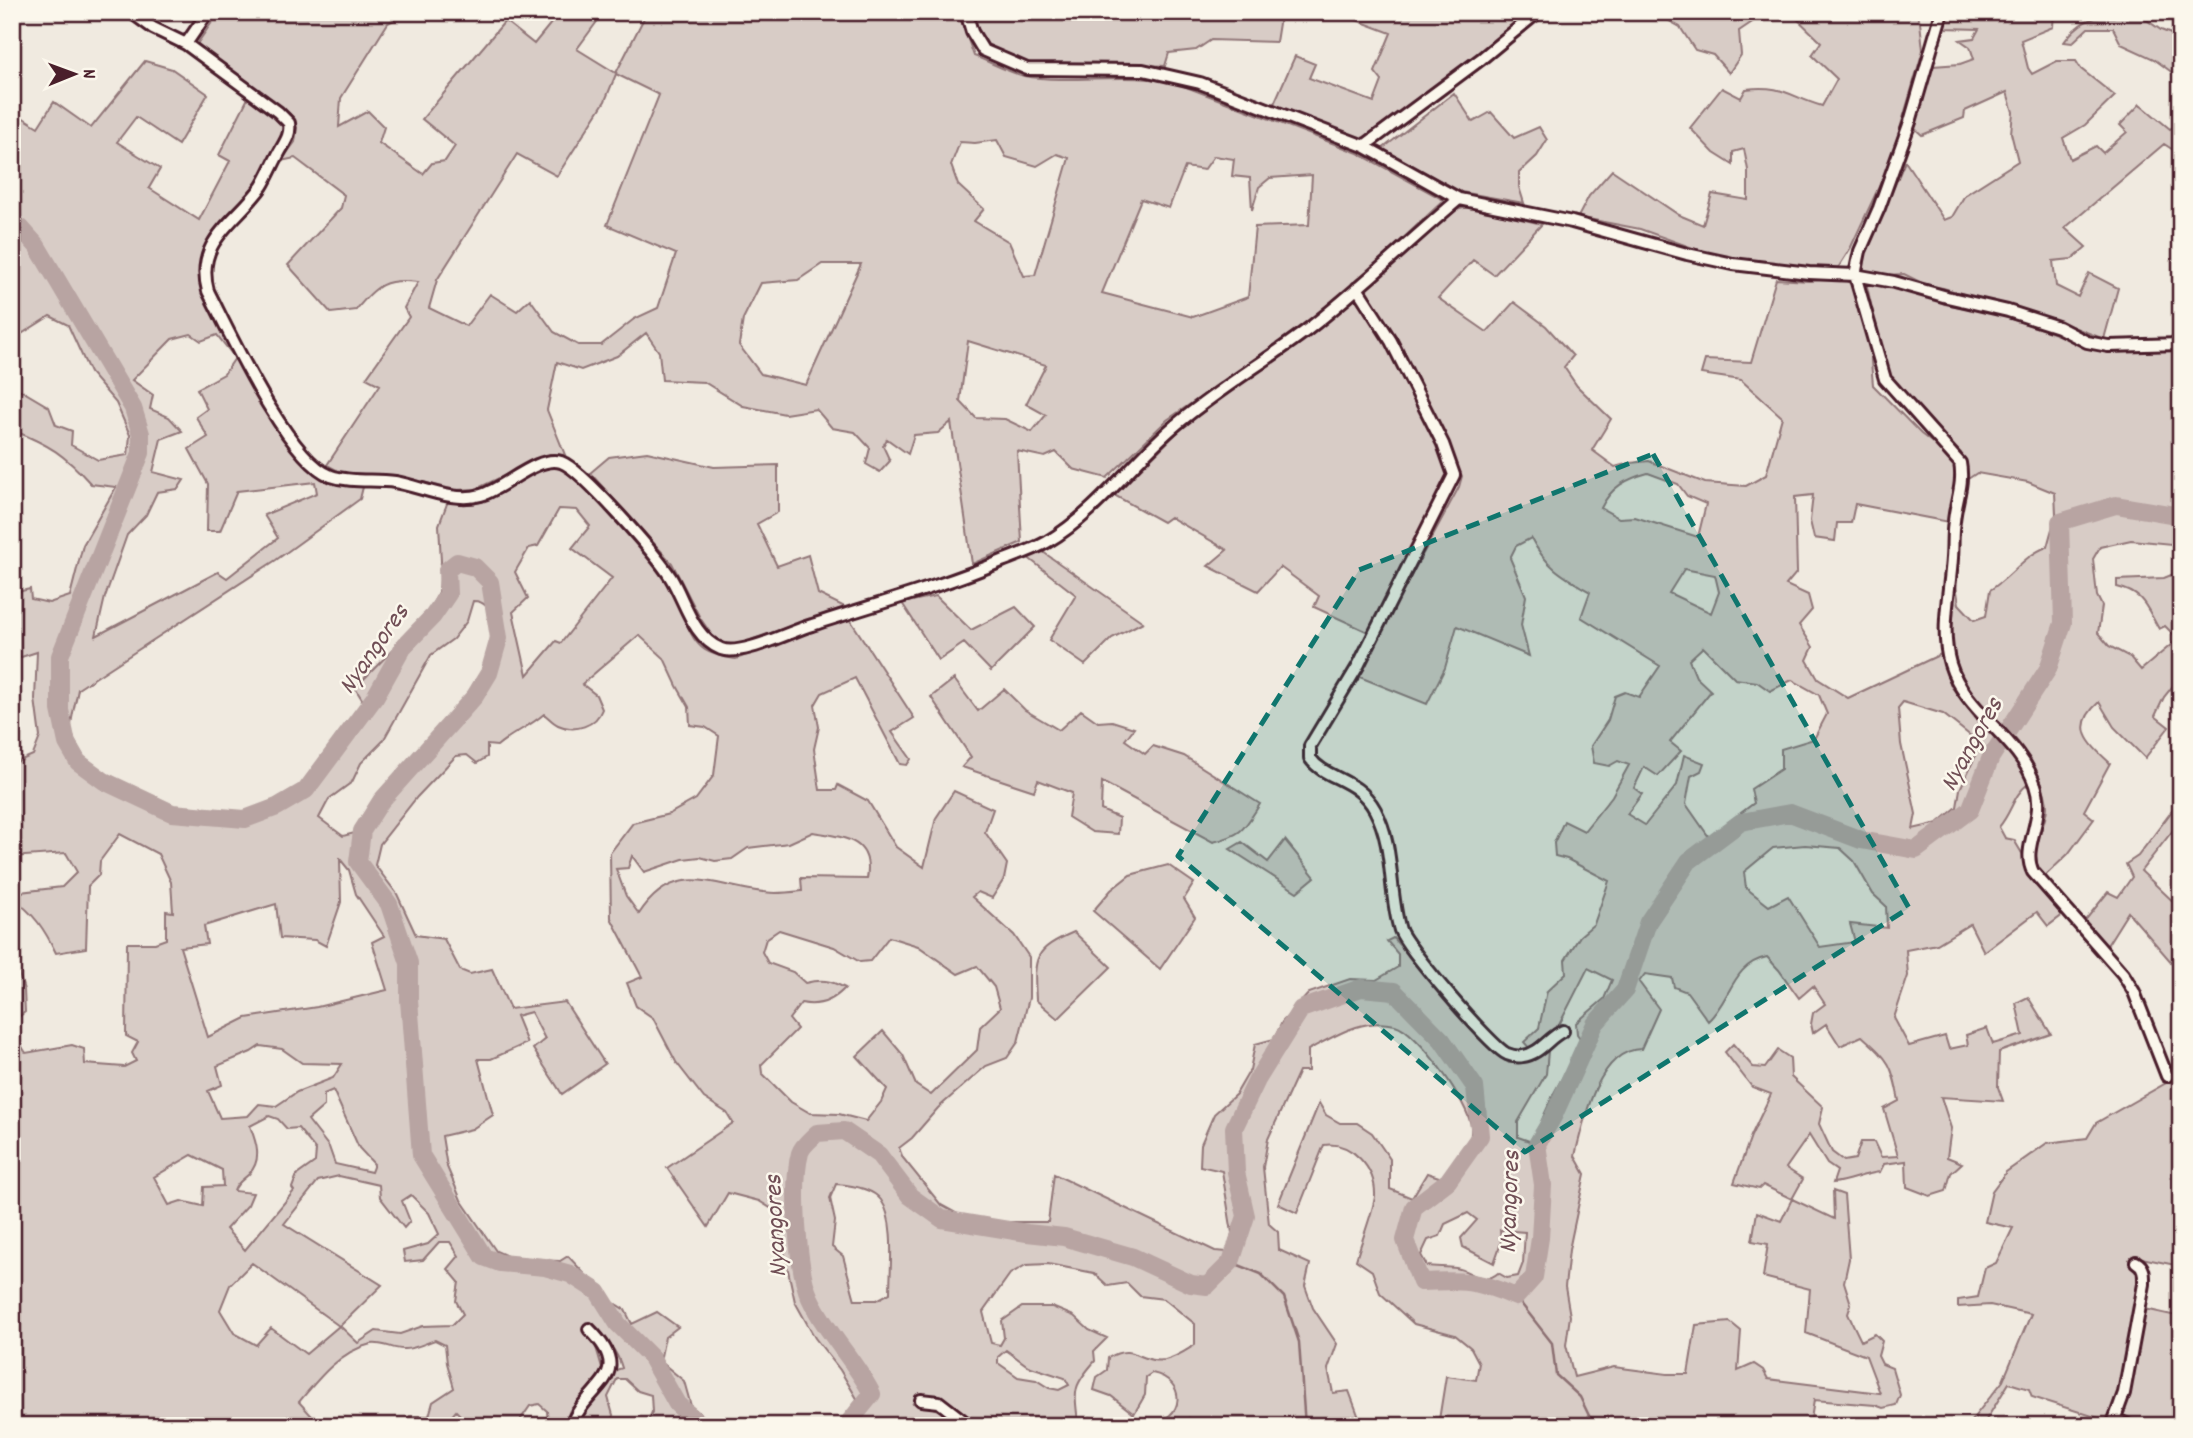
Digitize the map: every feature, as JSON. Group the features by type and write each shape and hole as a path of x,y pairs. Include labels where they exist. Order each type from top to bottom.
{"street":[{"path":"131,12 153,28 186,44 289,123 289,136 261,187 216,236 207,263 206,281 208,291 278,422 312,463 332,476 395,482 454,496 480,496 536,466 547,462 562,462 573,468 591,485 649,550 671,578 701,633 711,643 732,652 808,626 922,593 1050,540 1086,512 1168,432 1203,403 1306,330 1459,199"},
{"path":"186,44 208,12"},
{"path":"966,12 972,32 983,50 1027,69 1143,70 1200,83 1364,146 1459,199 1573,222 1733,264 1809,273 1855,275 1894,282 2008,311 2057,327 2087,342 2108,346 2181,344"},
{"path":"1364,146 1481,59 1538,12"},
{"path":"1938,14 1906,132 1879,208 1860,251 1855,275 1885,379 1960,463 1962,476 1954,522 1948,589 1946,644 1951,665 1963,691 2000,732 2024,763 2035,784 2039,815 2029,854 2029,865 2036,877 2123,974 2134,992 2167,1076"},
{"path":"1357,288 1391,341 1443,444 1454,475 1358,666 1310,746 1310,758 1315,765 1352,784 1374,807 1387,843 1397,916 1405,941 1484,1034 1508,1055 1518,1056 1531,1054 1563,1031"},
{"path":"2130,1426 2113,1422 2124,1392 2144,1284 2144,1272 2136,1262"},
{"path":"571,1426 583,1404 601,1386 610,1369 609,1357 600,1340 589,1329"},
{"path":"921,1399 939,1402 970,1426"}],"highlighted area":[{"path":"1653,454 1909,908 1525,1152 1178,856 1359,570"}],"shaded area":[{"path":"219,12 408,12 388,23 341,98 339,127 368,111 384,127 379,143 423,174 432,163 445,161 455,146 422,119 505,21 534,44 560,12 604,12 577,49 616,73 647,12 958,12 974,56 1012,72 1044,78 1142,79 1181,85 1358,153 1444,200 1322,314 1167,420 1107,478 1073,469 1056,452 1045,457 1017,451 1022,542 972,564 951,422 938,433 914,435 908,454 887,439 883,446 890,461 880,472 866,464 870,448 855,432 832,428 816,409 785,414 743,406 704,382 662,380 659,352 646,333 617,356 581,370 557,362 547,410 565,455 550,454 476,489 455,490 395,475 342,473 327,465 380,385 366,378 409,317 404,308 418,282 397,281 382,285 356,310 331,313 288,265 341,208 344,195 295,158 281,161 295,142 297,128 290,114 197,44","holes":["616,74 659,95 607,225 676,254 658,308 634,319 601,345 578,345 554,332 530,299 517,311 490,294 466,326 429,308 437,280 517,154 557,176 605,101","997,140 1006,157 1037,166 1057,154 1069,158 1035,275 1024,276 1009,242 974,221 984,209 958,185 951,165 960,142","1214,156 1234,159 1232,176 1250,178 1252,210 1259,187 1270,178 1312,175 1309,225 1255,227 1248,297 1193,317 1102,293 1141,199 1169,208 1185,167 1204,170","822,264 861,264 806,385 761,374 739,345 743,319 761,283 798,280","968,341 1046,365 1026,404 1046,415 1032,432 1005,419 976,418 960,401"]},
{"path":"970,12 1131,12 1158,18 1165,12 1286,12 1280,17 1276,42 1211,40 1196,50 1169,53 1165,66 1070,66 1020,61 1000,55 986,46 978,34"},
{"path":"1335,12 1532,12 1479,56 1363,143 1273,106 1295,56 1315,64 1309,78 1374,102 1382,81 1375,72 1391,33"},
{"path":"1767,12 1739,31 1741,55 1729,73 1713,55 1695,50 1680,27 1655,13"},
{"path":"1790,12 1917,12 1920,22 1923,50 1890,163 1850,249 1838,268 1777,265 1704,252 1640,229 1578,217 1589,196 1612,170 1679,215 1703,225 1712,194 1748,200 1748,170 1744,149 1733,152 1733,165 1714,153 1690,128 1722,88 1741,98 1746,89 1768,88 1822,106 1837,79 1812,55 1821,42"},
{"path":"1949,12 2054,12 2053,27 2021,40 2032,74 2057,61 2076,61 2081,69 2115,96 2085,125 2063,138 2070,159 2096,146 2103,153 2127,132 2120,125 2140,104 2170,129 2181,122 2181,155 2164,144 2065,228 2086,247 2072,259 2053,261 2056,286 2078,297 2089,273 2118,288 2104,339 2068,325 1928,286 1904,274 1887,275 1864,271 1865,256 1905,161 1944,220 1952,217 1965,195 2018,161 2011,133 2013,112 2007,92 1965,111 1964,118 1922,135 1913,127 1933,66 1960,64 1974,59 1970,47 1960,40 1974,38 1979,29 1944,28"},
{"path":"2118,12 2135,12 2161,30 2181,38 2181,79 2154,59 2121,44 2113,28 2088,28 2072,43 2064,42 2085,22 2114,17"},
{"path":"145,61 172,69 208,94 178,145 136,117 117,142 160,169 149,188 199,220 230,161 219,155 249,96 285,124 285,135 259,185 214,231 206,247 201,269 205,298 270,419 312,471 326,481 363,487 360,499 276,560 78,689 71,732 76,748 88,762 124,787 184,811 228,815 257,811 274,805 300,787 322,763 361,711 363,701 355,688 425,617 439,592 439,525 448,501 469,504 482,501 495,496 530,472 543,468 556,468 571,473 591,491 658,569 673,590 689,630 709,652 736,659 849,618 914,718 892,732 911,759 907,765 900,764 855,678 822,693 815,705 819,727 814,749 820,790 836,790 838,785 868,801 896,847 924,867 936,818 954,791 993,809 985,832 1007,864 1004,879 992,898 978,892 972,897 1014,935 1029,957 1029,998 1018,1042 1007,1058 986,1066 938,1108 912,1138 899,1148 903,1158 941,1205 963,1217 987,1222 1048,1222 1054,1174 1215,1251 1228,1252 1232,1233 1222,1171 1200,1166 1201,1144 1214,1114 1236,1094 1250,1070 1255,1044 1274,1039 1282,1022 1309,993 1350,979 1376,980 1398,967 1398,954 1387,941 1393,938 1499,1056 1509,1063 1529,1062 1536,1055 1548,1051 1546,1074 1518,1122 1518,1137 1532,1142 1582,1041 1577,1034 1576,1023 1604,999 1612,980 1588,968 1558,1027 1529,1048 1524,1042 1539,1028 1547,991 1566,973 1565,960 1580,936 1594,924 1609,881 1567,859 1555,856 1554,843 1564,821 1584,831 1612,796 1629,765 1618,761 1609,766 1594,763 1591,746 1608,720 1615,696 1625,692 1639,697 1660,666 1581,617 1590,592 1549,564 1531,538 1516,546 1510,558 1526,596 1521,625 1529,656 1457,626 1445,668 1427,704 1357,676 1459,487 1462,476 1393,336 1363,288 1456,210 1468,207 1542,224 1494,275 1473,260 1438,298 1487,332 1514,302 1546,326 1573,356 1564,367 1577,386 1611,419 1592,450 1615,467 1649,461 1705,483 1746,486 1766,475 1782,417 1741,380 1701,374 1705,360 1751,362 1776,279 1809,281 1842,278 1851,284 1870,349 1873,385 1921,434 1942,450 1955,467 1958,478 1949,522 1855,504 1851,523 1837,523 1835,541 1814,538 1810,521 1813,495 1795,497 1797,572 1786,585 1808,595 1812,610 1799,625 1813,647 1807,660 1818,679 1848,698 1941,654 1951,686 1979,723 1994,733 2020,764 2028,784 2019,793 1999,827 2005,838 2014,840 2032,880 2064,914 2048,926 2037,912 1984,952 1970,924 1937,944 1906,950 1908,976 1894,1018 1909,1046 1945,1036 1949,1049 1968,1045 1966,1035 1987,1028 1993,1044 2023,1035 2016,1003 2028,997 2051,1034 1999,1052 1998,1087 2003,1101 1941,1097 1951,1128 1947,1157 1962,1163 1951,1173 1946,1191 1930,1196 1907,1187 1906,1161 1884,1164 1880,1172 1833,1183 1837,1171 1827,1164 1809,1135 1786,1168 1803,1179 1792,1199 1834,1219 1833,1191 1844,1195 1849,1259 1844,1282 1851,1304 1848,1314 1861,1341 1875,1334 1882,1341 1878,1356 1882,1364 1892,1368 1900,1395 1896,1405 1883,1408 1814,1400 1810,1426 1438,1426 1446,1376 1476,1380 1479,1363 1471,1348 1455,1335 1414,1324 1380,1293 1372,1271 1356,1260 1375,1196 1371,1176 1366,1167 1344,1147 1324,1145 1297,1213 1278,1204 1319,1103 1326,1115 1340,1123 1357,1123 1372,1133 1390,1159 1390,1189 1412,1198 1427,1173 1445,1179 1463,1154 1471,1127 1462,1102 1441,1070 1416,1040 1405,1030 1383,1023 1350,1029 1308,1050 1308,1071 1299,1071 1268,1139 1263,1167 1269,1224 1278,1232 1279,1250 1310,1264 1305,1286 1313,1308 1337,1344 1328,1369 1333,1393 1349,1391 1359,1426 1208,1426 1189,1418 1189,1426 1146,1426 1149,1422 1170,1415 1175,1408 1178,1400 1172,1384 1164,1377 1152,1373 1146,1377 1145,1395 1134,1414 1111,1396 1094,1390 1097,1377 1107,1370 1108,1358 1124,1352 1156,1360 1165,1360 1181,1354 1195,1345 1195,1324 1164,1299 1140,1296 1127,1283 1108,1286 1094,1273 1048,1264 1026,1265 1010,1274 983,1312 991,1343 1000,1345 1004,1338 1002,1321 1022,1307 1052,1307 1074,1316 1089,1330 1107,1338 1094,1351 1095,1361 1082,1376 1077,1388 1076,1402 1078,1422 1090,1417 1105,1421 1108,1426 979,1426 943,1398 918,1395 913,1403 940,1411 963,1426 840,1426 859,1402 840,1370 815,1338 795,1302 775,1211 759,1201 728,1193 708,1227 667,1168 733,1123 727,1113 704,1098 676,1062 653,1018 636,1006 627,983 642,977 611,918 610,853 633,823 669,814 696,799 714,775 719,736 705,727 690,725 689,707 664,658 639,635 582,684 596,695 602,709 595,720 578,728 571,728 556,724 544,714 497,746 487,745 487,757 477,763 467,755 456,756 417,797 380,844 375,865 397,894 416,935 444,939 460,970 470,974 492,969 510,1009 565,1002 605,1064 562,1094 533,1049 545,1039 531,1012 516,1016 527,1043 491,1059 478,1059 493,1115 472,1129 442,1136 447,1167 461,1200 496,1251 514,1259 560,1261 568,1256 608,1299 625,1310 632,1324 657,1312 678,1327 665,1337 660,1361 684,1381 691,1406 716,1426 646,1426 652,1412 651,1395 638,1391 625,1379 617,1379 608,1397 616,1426 574,1426 577,1416 601,1392 613,1371 622,1368 609,1343 587,1324 585,1329 595,1344 603,1371 594,1387 570,1410 564,1426 548,1426 547,1411 539,1404 530,1406 521,1419 520,1426 471,1426 456,1411 443,1426 403,1426 410,1416 429,1416 433,1402 454,1388 445,1345 435,1340 407,1349 371,1344 340,1359 299,1402 321,1426 12,1426 12,1031 26,1053 72,1045 84,1049 85,1064 124,1067 136,1061 132,1053 138,1042 126,1036 127,943 155,943 166,939 166,911 173,912 171,882 158,854 120,834 100,861 99,875 88,886 86,948 56,953 38,922 12,898 12,893 62,887 77,872 66,853 12,857 12,764 33,755 40,737 35,699 37,652 12,660 12,577 17,592 30,589 31,599 49,603 70,596 83,545 116,487 91,484 56,451 12,430 12,385 49,407 56,425 72,431 71,445 98,460 128,455 130,435 116,403 90,373 68,325 50,316 12,340 12,149 15,146 12,144 12,111 38,127 54,102 91,128","holes":["191,334 201,341 217,335 235,358 224,374 197,389 207,409 196,417 208,437 189,449 208,484 207,531 220,531 237,491 315,482 317,493 264,515 278,538 227,578 218,572 96,636 105,597 127,535 146,515 157,492 178,489 184,480 153,472 161,439 182,431 169,417 150,409 153,395 132,380 172,339","1648,473 1678,484 1687,496 1706,504 1698,537 1635,517 1619,518 1601,508 1614,489 1626,481","559,509 577,510 590,526 572,548 612,578 561,643 556,641 527,675 513,612 528,598 515,572 529,548 538,546","1684,569 1715,575 1719,592 1711,613 1669,593","473,601 486,606 491,617 491,642 479,681 451,717 377,797 355,833 343,836 319,818 329,799 352,782 361,763 383,741 431,655 453,639 467,621","1703,647 1735,679 1757,682 1770,691 1792,680 1819,695 1827,714 1814,739 1781,749 1781,769 1751,789 1754,803 1709,837 1686,804 1691,776 1701,771 1704,763 1684,755 1677,785 1645,825 1627,814 1642,794 1634,788 1644,767 1658,776 1681,751 1670,742 1711,691 1696,677 1689,660","1903,702 1943,714 1972,737 1975,757 1960,789 1957,807 1938,823 1913,829 1916,814 1901,744 1898,708","813,832 854,842 866,855 868,866 867,879 801,878 802,891 775,893 718,883 684,881 669,886 654,896 639,914 626,896 616,869 628,868 632,856 644,872 683,859 700,857 715,861 732,859 748,848 789,843","1805,845 1840,848 1854,861 1873,894 1886,906 1887,928 1850,924 1855,942 1820,947 1788,896 1769,906 1746,888 1744,872 1773,848","340,859 349,870 356,894 384,936 372,942 387,990 317,1007 246,1018 208,1037 180,947 207,944 204,926 276,904 280,938 315,940 326,946 341,902","779,930 834,947 860,962 870,961 889,937 918,946 958,974 977,966 994,987 1000,1008 980,1027 977,1050 931,1095 916,1085 903,1055 883,1031 857,1056 887,1089 881,1102 866,1121 839,1114 810,1113 791,1102 762,1073 761,1065 797,1029 789,1019 801,1003 825,1002 845,988 825,981 805,983 793,972 768,963 762,952 766,939","1767,957 1799,998 1813,986 1825,1004 1813,1013 1813,1033 1826,1024 1840,1046 1862,1036 1888,1064 1899,1101 1884,1109 1898,1156 1881,1157 1874,1142 1861,1142 1855,1159 1844,1161 1832,1152 1819,1124 1823,1107 1791,1077 1790,1058 1778,1050 1765,1068 1753,1067 1733,1044 1725,1052 1752,1087 1771,1094 1751,1136 1734,1183 1759,1189 1763,1185 1792,1199 1781,1221 1757,1212 1752,1241 1768,1244 1763,1277 1810,1289 1806,1333 1866,1356 1880,1393 1768,1379 1763,1370 1754,1364 1738,1371 1741,1331 1730,1322 1696,1325 1688,1374 1614,1367 1574,1377 1566,1345 1570,1316 1565,1287 1569,1250 1585,1174 1575,1156 1588,1107 1603,1074 1626,1052 1641,1049 1659,1009 1639,982 1645,974 1672,978 1674,987 1687,992 1708,1021 1746,967","260,1046 282,1049 302,1063 342,1064 333,1078 297,1092 276,1106 259,1104 248,1116 220,1118 208,1091 222,1085 217,1066","333,1090 359,1148 374,1164 371,1172 335,1164 329,1147 308,1120 324,1106 324,1094","269,1116 278,1119 287,1129 298,1128 316,1150 315,1162 297,1175 292,1188 294,1191 245,1250 226,1229 248,1205 253,1193 234,1191 256,1162 256,1144 250,1126","192,1155 222,1170 223,1186 204,1187 203,1206 181,1201 169,1205 154,1177","339,1176 379,1185 380,1197 404,1228 410,1221 402,1201 411,1195 429,1213 439,1234 428,1244 403,1251 405,1262 423,1260 439,1242 450,1242 459,1256 448,1269 459,1282 456,1301 463,1314 452,1325 423,1326 400,1334 376,1331 358,1343 340,1326 382,1285 284,1224 318,1181","836,1184 860,1188 877,1196 886,1209 889,1220 890,1293 877,1300 855,1300 843,1256 832,1247 835,1221 830,1198","1468,1213 1477,1220 1461,1238 1463,1247 1494,1263 1501,1243 1500,1230 1525,1232 1523,1263 1518,1276 1507,1278 1498,1273 1493,1277 1482,1278 1456,1268 1427,1266 1421,1255 1428,1240 1440,1236 1445,1224","252,1263 339,1326 306,1354 271,1328 256,1345 234,1333 220,1310 230,1285","1006,1350 1028,1366 1065,1378 1069,1385 1059,1390 1049,1388 1036,1380 1018,1377 998,1363 998,1357"]},
{"path":"1454,93 1473,122 1491,112 1514,138 1539,127 1547,140 1537,156 1519,173 1519,187 1524,203 1461,192 1382,149"},
{"path":"1866,282 1908,289 1945,304 1993,313 2100,351 2181,349 2181,545 2131,540 2100,547 2093,559 2097,596 2102,606 2098,633 2109,646 2130,657 2141,670 2178,639 2165,626 2159,629 2139,597 2117,587 2117,580 2164,578 2181,571 2181,676 2164,697 2155,716 2169,727 2145,758 2114,727 2099,702 2090,711 2084,727 2085,734 2110,763 2084,811 2094,819 2068,854 2045,876 2038,868 2035,852 2046,817 2046,797 2032,763 2020,745 2007,729 1987,715 1965,685 1954,652 1951,615 1955,579 1959,604 1974,620 1986,616 1990,590 2031,555 2047,547 2056,514 2055,493 2028,482 1977,473 1968,479 1961,453 1903,393 1885,367"},
{"path":"1356,299 1386,341 1447,463 1449,476 1368,632 1314,607 1319,596 1280,567 1258,591 1208,566 1227,550 1170,517 1163,522 1114,495 1199,411"},
{"path":"647,452 714,467 778,465 778,512 757,524 777,566 808,555 818,594 845,607 742,643 729,645 714,638 700,618 672,563 590,473 609,457"},
{"path":"1043,552 1143,622 1112,638 1085,665 1049,640 1076,595 1027,557"},
{"path":"936,596 971,630 1016,607 1035,627 991,671 964,643 939,660 902,603"},
{"path":"954,679 978,711 1004,689 1025,710 1059,730 1081,710 1098,722 1112,721 1134,728 1125,740 1145,754 1153,746 1184,756 1260,804 1242,830 1231,837 1213,842 1102,782 1101,810 1119,818 1118,834 1092,832 1068,817 1072,793 1038,780 1034,791 962,767 971,757 931,697"},
{"path":"2181,799 2181,820 2141,871 2181,909 2181,956 2179,954 2172,963 2128,912 2106,947 2083,923 2108,892 2118,897 2132,877 2126,864 2138,856"},
{"path":"1285,840 1315,877 1297,892 1230,849 1242,842 1268,862"},
{"path":"1168,865 1194,883 1184,899 1195,917 1160,969 1093,911 1111,890 1130,875"},
{"path":"1074,932 1111,967 1058,1019 1036,1000 1036,965 1043,950"},
{"path":"12,964 16,964 24,990 25,1012 12,1022"},
{"path":"2181,1046 2180,1266 2137,1257 2131,1263 2138,1269 2140,1281 2122,1384 2108,1421 2032,1397 2029,1389 2009,1383 1986,1420 2004,1426 1967,1426 2003,1381 2031,1314 1990,1305 1958,1307 1958,1300 1978,1297 1985,1268 1996,1263 2013,1228 1985,1222 1992,1191 2006,1172 2047,1143 2087,1138 2096,1123 2173,1079 2170,1069"},
{"path":"2145,1309 2181,1317 2181,1426 2117,1426 2130,1387"}],"waterway":[{"name":"Nyangores","path":"12,224 21,228 37,246 133,408 141,434 141,453 60,656 60,710 67,743 78,762 104,781 172,813 245,819 277,807 306,790 375,697 403,647 433,616 448,594 447,570 457,562 475,567 490,582 499,638 489,673 475,696 381,801 362,831 358,862 389,904 409,963 409,1000 421,1155 484,1257 500,1263 545,1267 570,1274 598,1292 618,1324 650,1356 677,1404 701,1426"},
{"name":"Nyangores","path":"846,1426 872,1394 810,1298 799,1248 796,1205 798,1167 801,1150 817,1133 844,1131 879,1155 910,1196 942,1219 1064,1237 1133,1257 1191,1284 1207,1286 1231,1262 1246,1216 1236,1172 1234,1128 1257,1080 1301,1009 1361,988 1394,991 1442,1040 1475,1087 1480,1136 1448,1181 1414,1207 1405,1240 1421,1282 1469,1282 1516,1297 1534,1277 1540,1238 1543,1185 1537,1144 1553,1117 1595,1024 1625,990 1648,922 1689,861 1741,822 1790,813 1861,840 1916,850 1970,810 1991,757 2048,669 2063,623 2060,522 2116,505 2181,516"},
{"path":"1231,1262 1261,1274 1284,1297 1299,1342 1305,1426"},
{"path":"1516,1297 1552,1343 1556,1375 1580,1397 1594,1426"}]}
